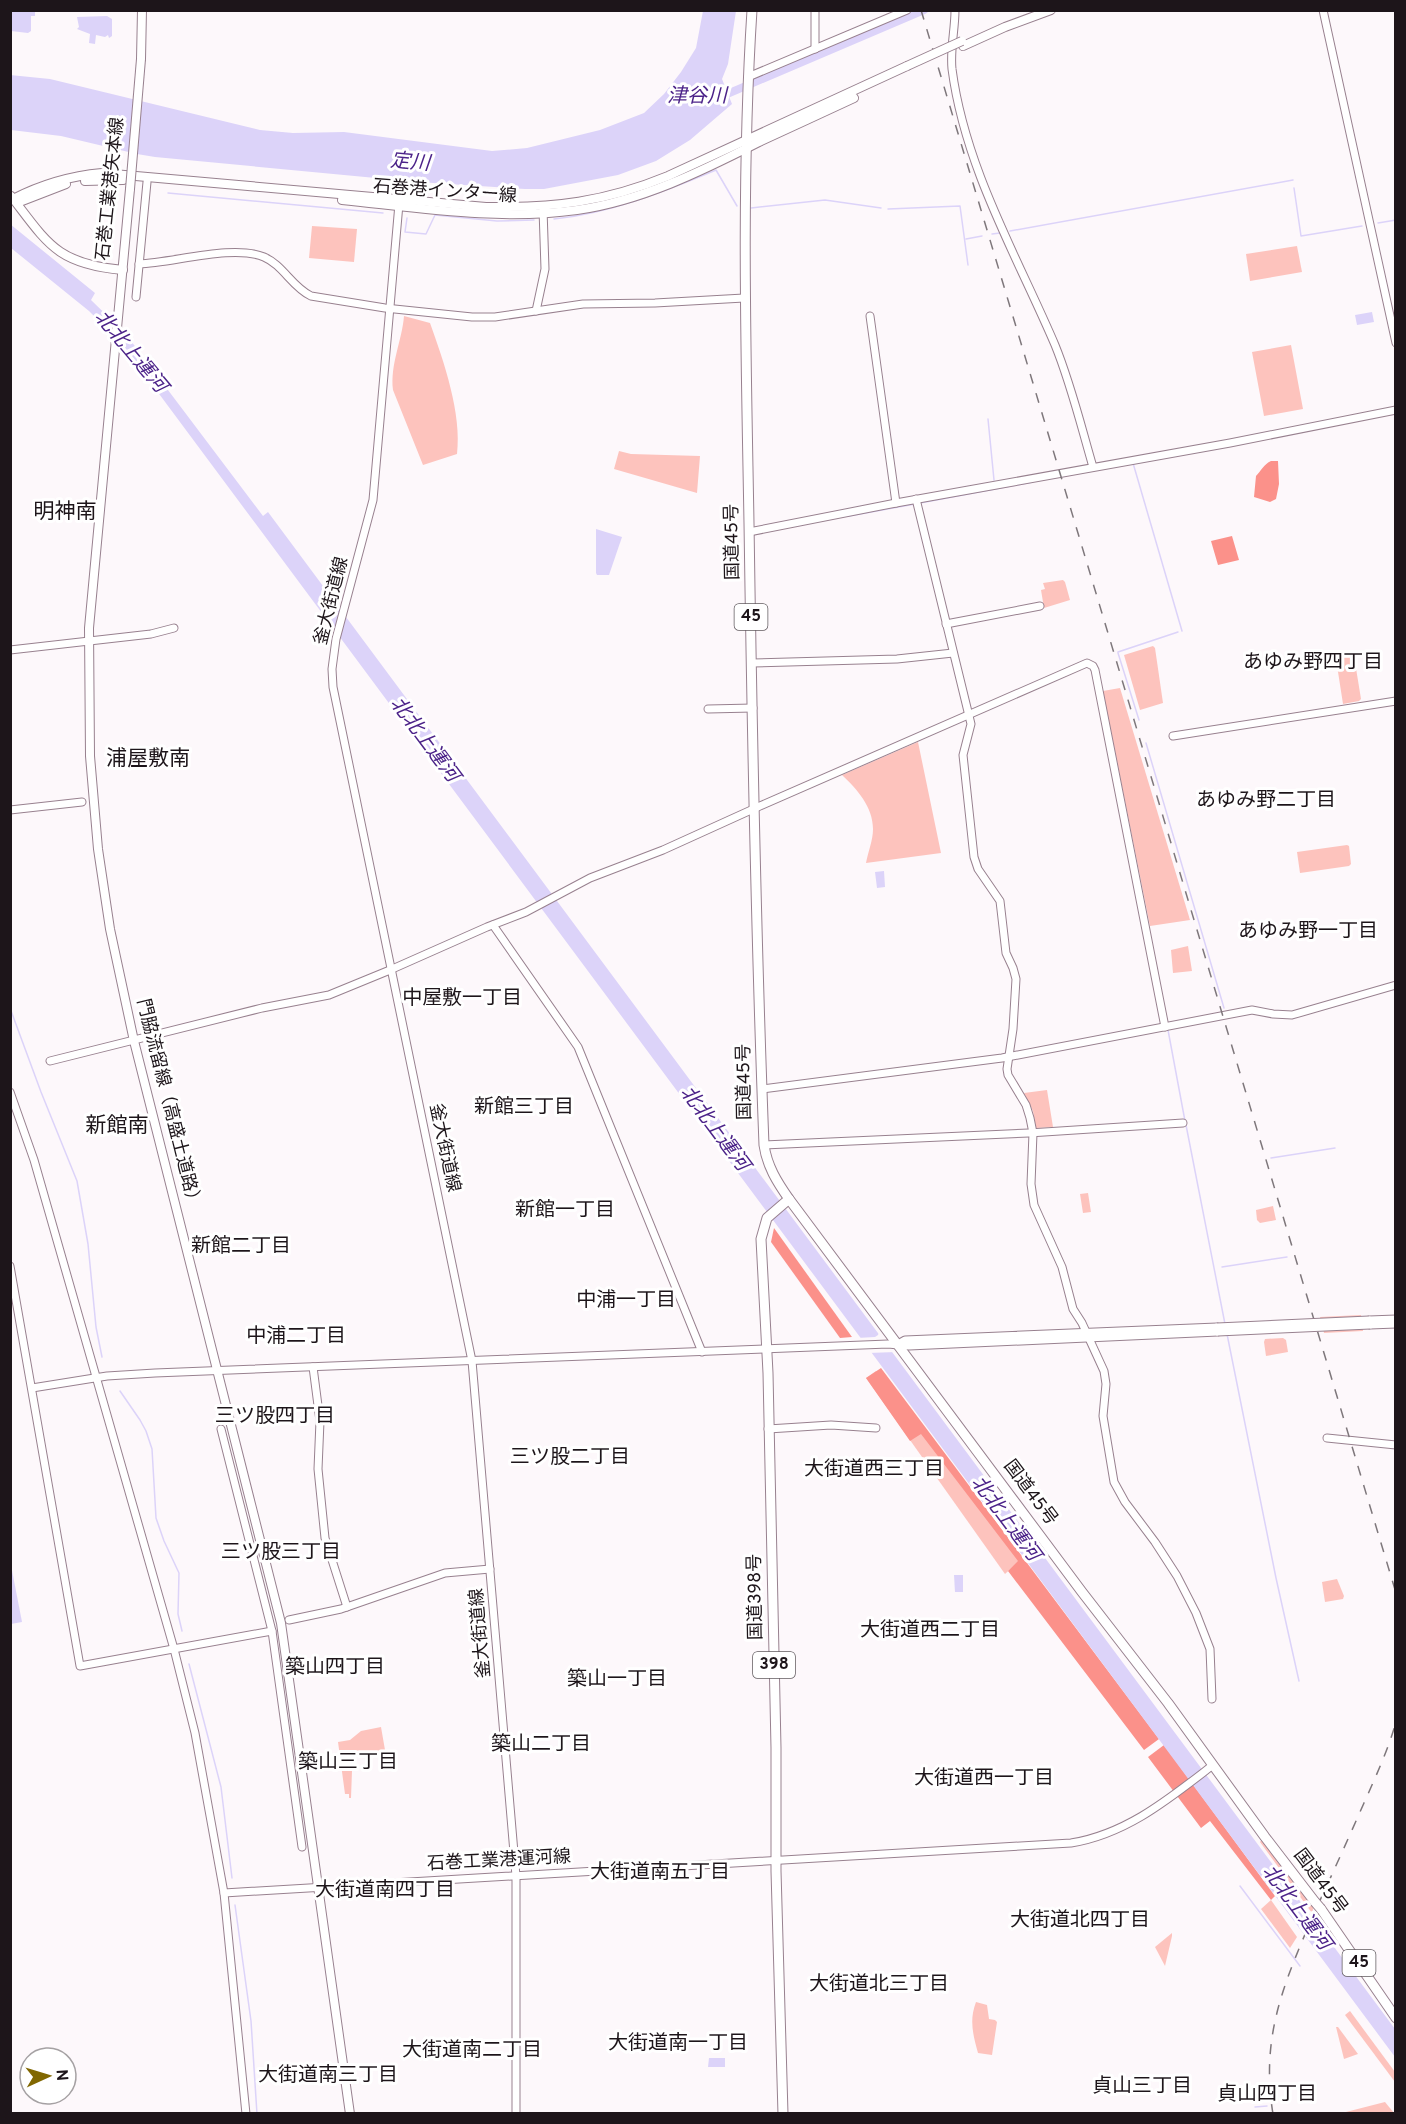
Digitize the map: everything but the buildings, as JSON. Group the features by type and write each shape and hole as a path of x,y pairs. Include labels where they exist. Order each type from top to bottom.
{"highway":[{"name":"国道45号","path":"752,10 745,146 744,298 762,1089 766,1158 787,1201 1210,1767 1318,1906 1395,2018"},
{"name":"国道398号","path":"783,2114 767,1349 761,1239 767,1218 787,1201"}],"main road":[{"name":"石巻工業港矢本線","path":"12,201 41,236 59,252 89,265 123,270 141,59 142,10"},
{"name":"石巻港インター線","path":"963,44 1005,22 1037,10"},
{"name":"石巻港インター線","path":"12,201 74,182 102,179 399,202 543,210 638,189 745,146 963,44 1051,10"},
{"name":"石巻港インター線","path":"12,201 53,182 102,173 399,202"},
{"name":"門脇流留線（高盛土道路）","path":"123,270 89,640 90,756 98,849 110,929 134,1041 281,1623 350,2114"}],"street":[{"path":"815,10 815,49"},
{"path":"748,83 815,49 907,10"},
{"path":"955,10 951,52 952,68 975,164 1062,365 1093,467"},
{"path":"1323,10 1395,343"},
{"path":"136,297 147,182"},
{"name":"釜大街道線","path":"399,202 373,500 344,605 332,669 335,706 472,1361 516,1876 516,2114"},
{"path":"536,311 545,269 543,210"},
{"path":"139,264 221,254 252,254 265,257 273,262 300,290 311,296 390,309 472,317 495,317 583,304 744,298"},
{"path":"870,316 896,503"},
{"path":"749,532 916,499 1230,443 1395,410"},
{"path":"916,499 969,716 970,730 963,755 974,857 978,869 1000,901 1006,953 1016,979 1013,1029 1007,1057 1008,1075 1026,1105 1033,1133 1031,1184 1034,1205 1062,1267 1073,1309 1105,1377 1103,1416 1114,1482 1125,1502 1177,1576 1193,1607 1210,1649 1212,1699"},
{"path":"946,624 1040,606"},
{"path":"10,650 151,634 174,628"},
{"path":"752,663 886,660 953,653"},
{"path":"50,1061 262,1008 329,995 526,912 590,878 663,850 1084,664 1093,666 1165,1027"},
{"path":"1173,736 1395,701"},
{"path":"708,709 753,708"},
{"path":"10,810 82,802"},
{"path":"493,925 578,1047 702,1352"},
{"path":"762,1089 1007,1057 1252,1010 1282,1016 1302,1013 1395,985"},
{"path":"10,1092 19,1114 174,1649 195,1733 224,1893 246,2114"},
{"path":"10,1101 19,1114"},
{"path":"764,1145 1033,1133 1183,1123"},
{"path":"10,1266 80,1666 272,1631"},
{"path":"1370,1323 1395,1319"},
{"path":"32,1388 95,1377 857,1346 895,1344 905,1340 1370,1323 1395,1324"},
{"path":"313,1367 320,1421 318,1469 325,1538 347,1607"},
{"path":"768,1429 831,1425 876,1428"},
{"path":"222,1429 272,1631 302,1847"},
{"path":"1327,1438 1395,1445"},
{"path":"289,1620 347,1607 445,1573 490,1569"},
{"name":"石巻工業港運河線","path":"224,1893 1058,1845 1092,1839 1140,1818 1210,1767"}],"shaded area":[{"path":"312,226 357,229 354,262 309,258"},
{"path":"1297,246 1302,272 1250,281 1246,254"},
{"path":"404,316 430,323 446,371 457,422 457,454 423,465 393,390 393,371"},
{"path":"1291,345 1303,409 1264,416 1252,352"},
{"path":"619,451 631,454 700,456 697,493 614,469"},
{"path":"1271,461 1278,461 1279,484 1276,499 1270,502 1254,497 1256,476"},
{"path":"1232,536 1239,560 1218,565 1211,541"},
{"path":"1063,580 1070,600 1044,608 1041,590 1045,589 1043,583"},
{"path":"1153,646 1163,703 1140,710 1124,655"},
{"path":"1351,654 1354,656 1361,699 1343,704 1336,659 1338,656"},
{"path":"1120,688 1190,920 1150,926 1103,691"},
{"path":"918,742 941,853 866,863 873,833 870,813 858,792 842,775"},
{"path":"1347,845 1351,864 1349,866 1300,873 1297,852"},
{"path":"1188,946 1192,971 1173,973 1171,950"},
{"path":"1047,1090 1053,1127 1036,1128 1033,1111 1024,1093"},
{"path":"1088,1193 1091,1212 1083,1213 1080,1194"},
{"path":"1273,1206 1276,1220 1260,1223 1257,1220 1256,1210"},
{"path":"774,1228 852,1337 840,1338 771,1242"},
{"path":"1361,1315 1363,1331 1324,1333 1320,1317"},
{"path":"1283,1338 1286,1340 1288,1352 1266,1356 1265,1339"},
{"path":"881,1368 1159,1739 1144,1750 1008,1571 1018,1561 921,1434 910,1441 866,1378"},
{"path":"876,1371 1019,1561 1005,1574 866,1378"},
{"path":"1337,1579 1344,1596 1343,1599 1325,1602 1322,1582"},
{"path":"381,1727 385,1750 352,1756 346,1760 348,1771 352,1771 351,1798 349,1798 349,1794 345,1794 338,1742 350,1740 361,1731"},
{"path":"1164,1745 1275,1896 1271,1900 1210,1821 1201,1828 1148,1757"},
{"path":"1263,1838 1314,1906 1312,1913 1260,1842"},
{"path":"1271,1900 1297,1937 1290,1948 1261,1909"},
{"path":"1172,1933 1172,1936 1165,1966 1155,1947"},
{"path":"976,2002 987,2005 989,2019 997,2022 992,2055 978,2053 972,2021"},
{"path":"1350,2011 1395,2072 1395,2082 1345,2015"},
{"path":"1336,2027 1338,2027 1358,2054 1344,2059"},
{"path":"1385,2102 1394,2113 1342,2113"}],"water":[{"path":"11,10 35,11 35,16 31,16 31,31 28,33 11,31"},
{"path":"703,11 736,11 728,64 722,79 732,104 690,140 656,161 618,175 544,189 418,182 155,157 61,136 11,130 10,75 50,79 260,130 293,133 344,132 492,151 527,148 600,130 644,113 664,94 696,48"},
{"path":"107,16 112,19 112,36 109,38 108,35 105,37 96,35 95,44 89,43 90,34 77,29 79,27 77,17"},
{"name":"北北上運河","path":"10,224 95,293 91,300 125,333 263,516 268,512 1395,2029 1395,2057 122,344 89,311 11,248"},
{"path":"1372,312 1374,322 1357,325 1355,315"},
{"path":"596,529 622,537 609,575 597,575 596,573"},
{"path":"884,871 885,887 877,888 875,872"},
{"path":"10,1560 22,1622 11,1624 10,1624"},
{"path":"954,1575 963,1575 963,1592 955,1592"},
{"path":"709,2058 725,2058 725,2067 708,2067"}],"pier":[{"path":"880,1330 896,1352 868,1353 857,1338 875,1337"}],"waterway":[{"name":"津谷川","path":"720,97 924,10"},
{"path":"554,219 616,207 716,170 737,206"},
{"path":"1010,231 1293,180"},
{"path":"1294,188 1301,236 1362,226"},
{"path":"168,193 383,213"},
{"path":"751,208 825,200 881,208"},
{"path":"888,209 960,206 968,265"},
{"path":"407,218 405,232 426,234 435,215 497,221 534,220"},
{"path":"1378,223 1396,220"},
{"path":"992,234 1000,233"},
{"path":"966,239 982,236"},
{"path":"988,419 994,480"},
{"path":"1133,463 1182,631"},
{"path":"920,503 1033,482"},
{"path":"849,516 915,504"},
{"path":"1118,652 1178,632"},
{"path":"1118,653 1139,720"},
{"path":"1146,743 1224,1008"},
{"path":"10,1008 77,1181 88,1244 96,1327 102,1357"},
{"path":"1168,1030 1185,1121"},
{"path":"1186,1125 1225,1324"},
{"path":"1271,1158 1335,1148"},
{"path":"1222,1267 1287,1257"},
{"path":"1227,1334 1299,1681"},
{"path":"120,1391 140,1420 152,1449 156,1518 179,1573 178,1614 182,1631"},
{"path":"189,1664 221,1787 232,1878"},
{"path":"1240,1886 1300,1966"},
{"path":"235,1905 251,2021 257,2114"},
{"path":"1255,2107 1267,2106"}],"railway":[{"path":"921,10 1396,1593"},
{"path":"1273,2114 1270,2059 1278,2009 1285,1985 1315,1911 1377,1773 1396,1722"}],"district":[{"name":"明神南","path":"65,512"},
{"name":"あゆみ野四丁目","path":"1313,663"},
{"name":"浦屋敷南","path":"148,759"},
{"name":"あゆみ野二丁目","path":"1266,801"},
{"name":"あゆみ野一丁目","path":"1308,932"},
{"name":"中屋敷一丁目","path":"462,999"},
{"name":"新館三丁目","path":"524,1108"},
{"name":"新館南","path":"117,1126"},
{"name":"新館一丁目","path":"565,1211"},
{"name":"新館二丁目","path":"241,1247"},
{"name":"中浦一丁目","path":"626,1301"},
{"name":"中浦二丁目","path":"296,1337"},
{"name":"三ツ股四丁目","path":"275,1417"},
{"name":"三ツ股二丁目","path":"570,1458"},
{"name":"大街道西三丁目","path":"874,1470"},
{"name":"三ツ股三丁目","path":"281,1553"},
{"name":"大街道西二丁目","path":"930,1631"},
{"name":"築山四丁目","path":"335,1668"},
{"name":"築山一丁目","path":"617,1680"},
{"name":"築山二丁目","path":"541,1745"},
{"name":"築山三丁目","path":"348,1763"},
{"name":"大街道西一丁目","path":"984,1779"},
{"name":"大街道南五丁目","path":"660,1873"},
{"name":"大街道南四丁目","path":"385,1891"},
{"name":"大街道北四丁目","path":"1080,1921"},
{"name":"大街道北三丁目","path":"879,1985"},
{"name":"大街道南一丁目","path":"678,2044"},
{"name":"大街道南二丁目","path":"472,2051"},
{"name":"大街道南三丁目","path":"328,2076"},
{"name":"貞山三丁目","path":"1142,2087"},
{"name":"貞山四丁目","path":"1267,2095"}],"water label":[{"name":"定川","path":"410,163"}]}
